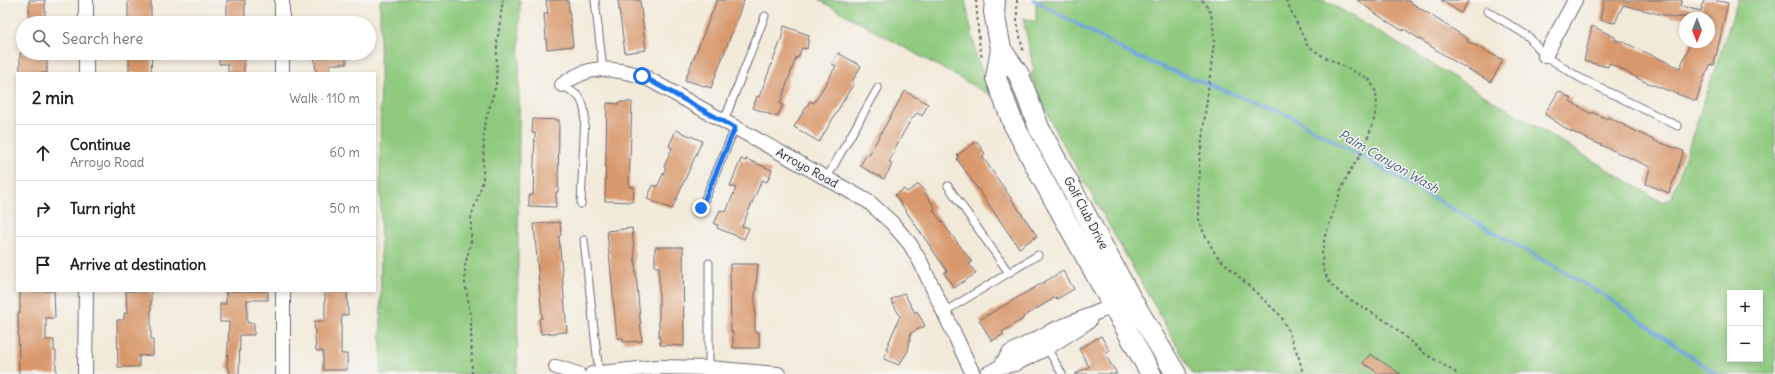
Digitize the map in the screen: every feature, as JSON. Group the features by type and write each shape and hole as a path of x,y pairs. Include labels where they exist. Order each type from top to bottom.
{"street":[{"path":"86,0 86,16"},
{"path":"282,0 282,16"},
{"path":"1545,56 1575,0"},
{"name":"Golf Club Drive","path":"995,6 1001,49 996,78 1013,122 1041,176 1151,374"},
{"name":"Golf Club Drive","path":"1001,49 1019,75 1040,128 1130,295 1176,374"},
{"path":"86,60 86,72"},
{"path":"282,60 282,72"},
{"name":"Arroyo Road","path":"562,85 574,76 588,70 618,70 642,76 869,202 892,223 910,244 921,263 973,374"},
{"path":"86,292 86,374"},
{"path":"282,292 283,374"},
{"path":"987,374 1000,367 1016,364 1047,348 1130,295"},
{"path":"1000,367 1009,353 1040,336 1113,306"},
{"path":"556,367 578,374"},
{"path":"595,374 641,372 657,368 709,368 778,374"}],"lane":[{"path":"595,0 603,70"},
{"path":"1487,11 1528,36 1545,56 1580,78 1678,126"},
{"path":"701,208 765,16"},
{"path":"562,85 581,98 585,114 581,204"},
{"path":"826,179 878,88"},
{"path":"948,186 1009,273"},
{"path":"584,240 595,374"},
{"path":"944,312 1038,255"},
{"path":"709,263 709,368"},
{"path":"1040,336 1062,374"}],"path":[{"path":"472,374 471,318 465,283 465,266 471,241 471,217 483,181 484,126 496,85 497,44 503,0"},
{"path":"1017,0 1017,12"},
{"path":"1202,0 1209,6 1213,22 1214,42 1199,164 1198,219 1216,255 1281,316 1299,358 1303,374"},
{"path":"1286,0 1307,45 1321,55 1369,79 1376,92 1377,105 1373,124 1360,156 1343,184 1325,236 1322,253 1323,269 1329,282 1341,294 1389,323 1424,353 1458,374"}],"green space":[{"path":"380,0 520,0 517,374 381,374"},
{"path":"819,0 965,0 977,58 992,96"},
{"path":"1036,0 1325,0 1662,202 1671,199 1738,0 1775,0 1775,374 1193,374 1054,128 1030,74 1034,71 1023,18 1036,22"}],"building":[{"path":"29,0 45,0 45,16 29,16"},
{"path":"128,0 151,0 151,16 128,16"},
{"path":"227,0 245,0 245,16 227,16"},
{"path":"546,0 568,0 573,46 547,49 544,14 548,13"},
{"path":"618,0 640,0 646,50 625,53"},
{"path":"717,0 744,0 711,88 685,80"},
{"path":"1357,0 1404,0 1406,2 1407,0 1468,39 1467,41 1503,60 1491,82 1452,60 1404,29 1403,31"},
{"path":"1441,0 1469,0 1461,13"},
{"path":"1604,0 1682,0 1680,6 1701,11 1704,0 1728,3 1714,65 1711,65 1706,73 1696,101 1643,81 1609,63 1608,67 1584,61 1592,26 1615,37 1615,40 1623,42 1680,68 1688,48 1715,48 1715,12 1679,12 1679,17 1675,18 1623,5 1615,23 1600,20"},
{"path":"784,26 809,35 807,49 802,48 798,58 796,57 780,104 783,105 777,117 753,108 757,96 759,97 781,40"},
{"path":"838,53 861,66 852,82 854,83 819,142 794,127 810,101 814,103 836,66 832,64"},
{"path":"20,60 47,60 47,72 20,72"},
{"path":"129,60 152,60 151,72 129,72"},
{"path":"219,60 244,60 244,72 228,72 228,64 219,64"},
{"path":"315,60 346,60 346,64 330,64 330,72 316,72"},
{"path":"905,91 928,104 922,116 917,113 910,121 894,150 889,162 892,163 890,169 884,179 860,166 866,155 868,156"},
{"path":"1559,91 1572,99 1570,101 1591,114 1592,112 1607,119 1608,117 1661,144 1684,151 1669,193 1646,184 1650,167 1568,130 1546,115 1545,113"},
{"path":"619,102 632,102 629,187 634,187 633,202 605,201 607,103 619,104"},
{"path":"533,119 559,120 558,192 556,192 556,207 529,206 529,195 533,195 535,133 532,133"},
{"path":"676,130 702,141 672,209 647,199 653,185 657,187 666,168 664,167 672,148 669,146"},
{"path":"977,141 985,154 982,156 1037,236 1019,248 957,159 959,157 957,155"},
{"path":"741,159 746,161 746,159 772,170 767,182 762,180 742,226 749,228 744,239 717,228 718,225 714,224 720,210 726,212 736,188 730,186"},
{"path":"919,184 935,208 933,210 972,262 969,264 976,273 954,288 944,273 947,271 895,195 904,189 907,192"},
{"path":"560,222 561,235 559,236 567,332 541,334 539,319 542,318 534,224"},
{"path":"632,228 642,341 623,342 623,338 617,338 607,231"},
{"path":"655,247 683,247 684,346 660,345 659,267 655,267"},
{"path":"730,264 758,264 755,297 755,333 759,332 759,348 733,348 733,332 731,332"},
{"path":"1063,271 1074,289 1057,299 1056,297 1023,317 1023,319 1002,332 1004,334 992,341 979,320"},
{"path":"20,292 54,292 55,318 46,318 46,340 54,340 54,351 56,351 56,374 19,374 18,313 20,313"},
{"path":"126,292 151,292 151,339 153,339 153,355 139,356 139,367 118,367 117,320 124,320 124,313 127,313"},
{"path":"226,292 268,292 268,300 247,300 247,323 254,323 254,335 240,335 239,374 230,374 229,368 227,368 229,322 220,322 220,304 226,304"},
{"path":"325,292 347,292 348,315 342,315 341,329 341,354 347,354 347,370 323,370 323,351 316,351 314,321 325,321"},
{"path":"904,293 915,313 917,311 925,326 911,333 908,351 899,365 884,359 888,349 886,349 900,316 891,300"},
{"path":"1101,336 1110,351 1105,354 1117,374 1075,374 1089,367 1079,349"},
{"path":"1370,354 1401,374 1380,374 1363,363"}],"waterway":[{"name":"Palm Canyon Wash","path":"1034,0 1134,56 1288,115 1604,295 1716,374"}],"route":[{"path":"642,76 735,128 701,208"}]}
